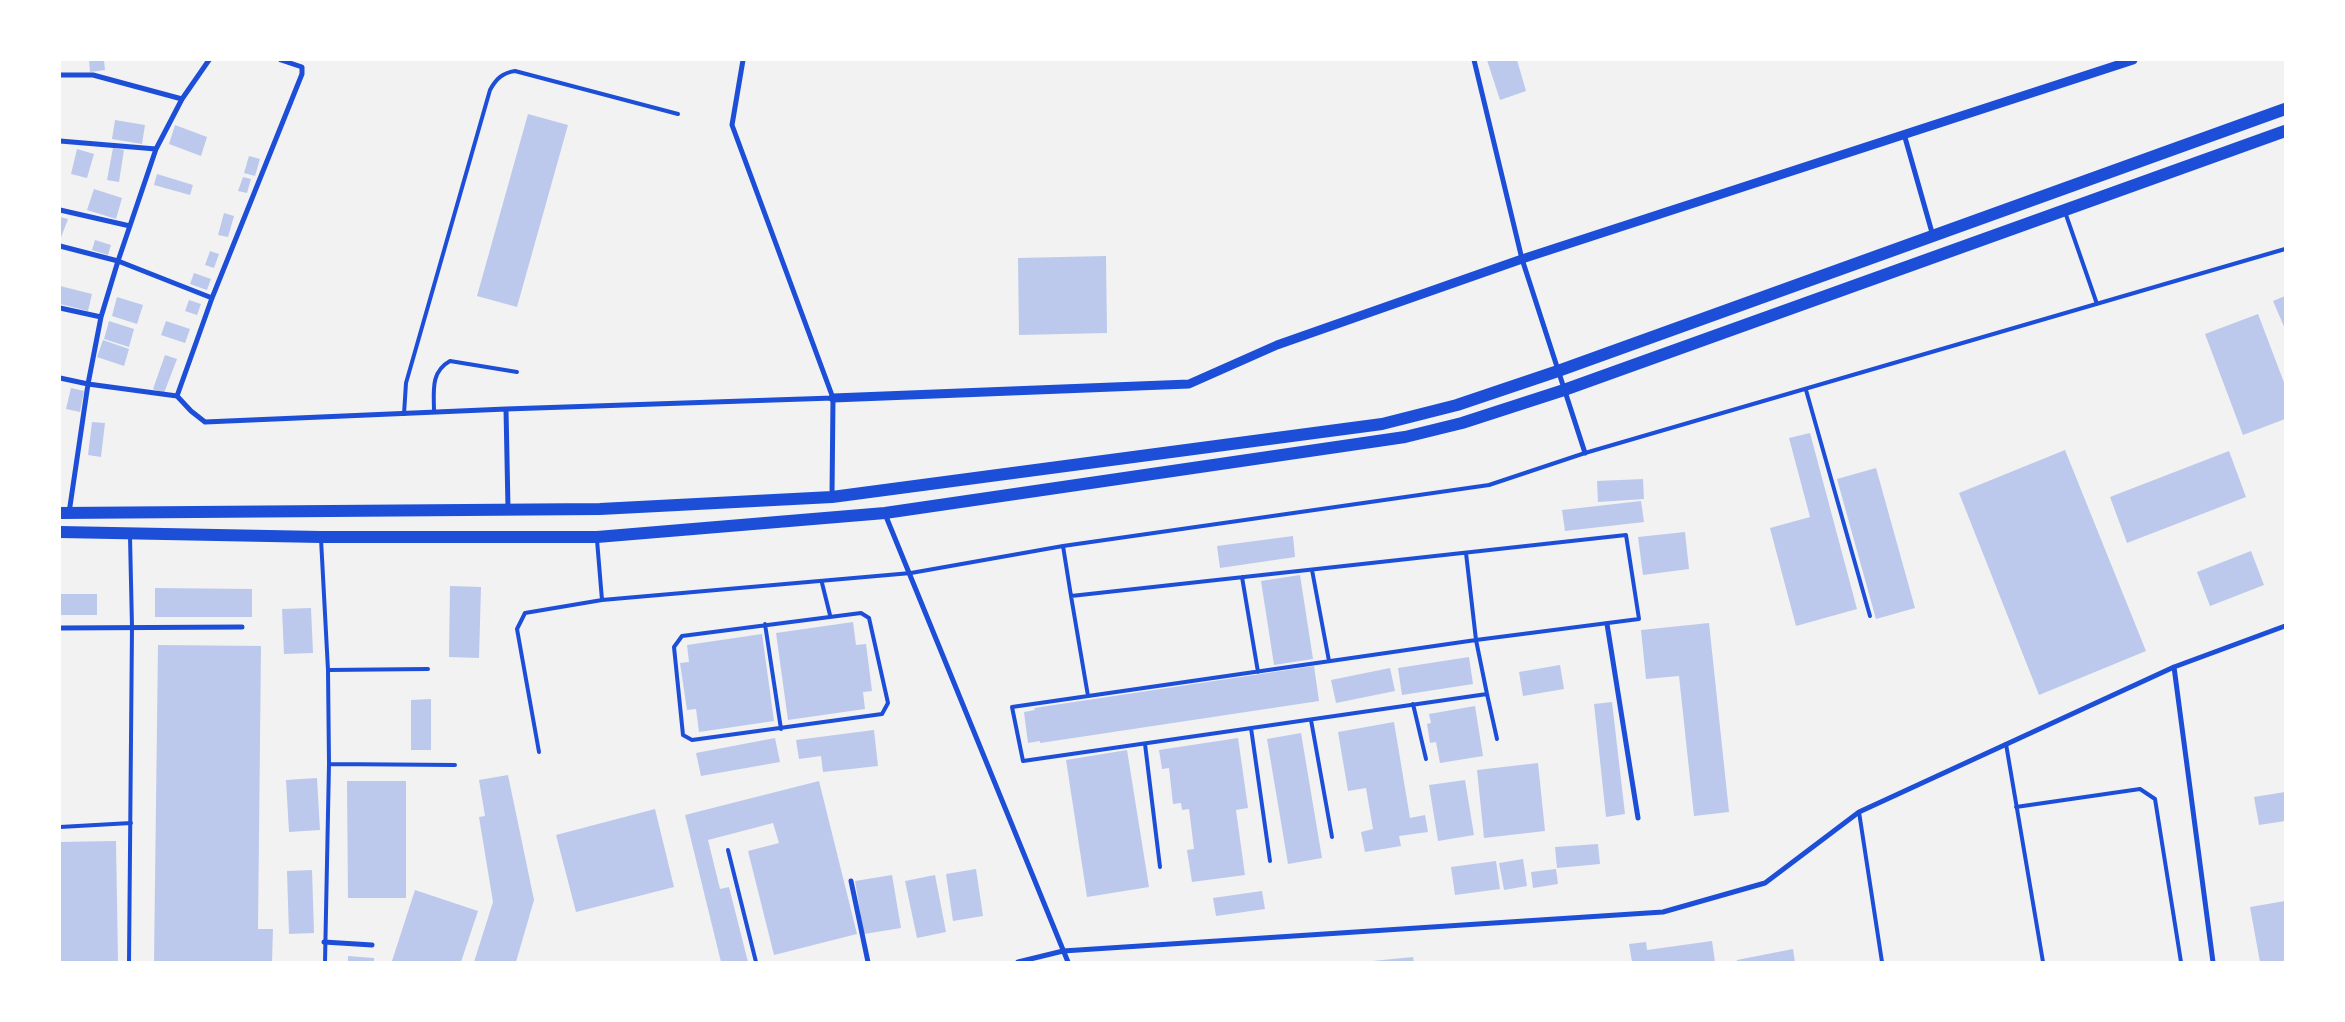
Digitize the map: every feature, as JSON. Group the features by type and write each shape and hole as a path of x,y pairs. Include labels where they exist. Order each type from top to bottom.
{"main road":[{"path":"64,513 600,509 832,497 1382,424 1457,405 1558,371 2285,109"},
{"path":"60,532 321,537 596,537 885,514 1405,437 1462,423 1564,390 2285,131"}],"street":[{"path":"64,513 101,318 118,261 156,149 182,99 209,60"},
{"path":"177,396 212,298 302,74 302,67 281,60"},
{"path":"743,60 732,125 833,398 832,497"},
{"path":"1474,60 1522,259 1585,453"},
{"path":"60,378 88,384 177,396 191,412 205,422 1189,384 1277,345 1522,259 2133,60"},
{"path":"60,75 93,75 182,99"},
{"path":"1904,134 1933,236"},
{"path":"60,141 156,149"},
{"path":"60,210 130,226"},
{"path":"60,246 118,261 212,298"},
{"path":"60,308 101,318"},
{"path":"506,409 508,510"},
{"path":"885,514 911,573 1068,962"},
{"path":"1607,624 1638,818"},
{"path":"1018,962 1063,951 1662,912 1765,883 1859,812 2174,667 2285,626"},
{"path":"60,628 242,627"},
{"path":"2174,667 2213,962"},
{"path":"851,881 868,962"},
{"path":"324,942 372,945"}],"lane":[{"path":"404,414 406,384 490,90 495,80 505,72 515,71 678,114"},
{"path":"2064,209 2097,304"},
{"path":"539,752 517,629 525,613 602,600 822,583 911,573 1063,546 1489,486 1585,453 2285,249"},
{"path":"434,412 433,382 443,364 450,361 517,372"},
{"path":"1806,390 1870,616"},
{"path":"129,532 132,627 129,962"},
{"path":"1071,596 1626,535 1640,620 1476,640 1012,707 1023,762 1486,694"},
{"path":"321,537 328,670 329,764 325,962"},
{"path":"596,537 602,600"},
{"path":"1063,546 1088,696"},
{"path":"1466,553 1476,640 1497,739"},
{"path":"1312,570 1329,661"},
{"path":"1242,578 1258,672"},
{"path":"822,583 830,615"},
{"path":"860,613 869,618 888,703 882,714 692,740 683,735 674,647 682,636 830,615 860,613"},
{"path":"765,624 781,729"},
{"path":"328,670 428,669"},
{"path":"1413,704 1426,759"},
{"path":"1311,720 1332,837"},
{"path":"1250,728 1270,861"},
{"path":"1145,744 1160,867"},
{"path":"2006,744 2043,962"},
{"path":"329,764 455,765"},
{"path":"2016,807 2140,790 2155,799 2181,962"},
{"path":"1859,812 1882,962"},
{"path":"60,827 131,823"},
{"path":"728,850 756,962"}],"building":[{"path":"89,60 104,60 105,70 90,72"},
{"path":"1487,60 1517,60 1526,91 1500,100"},
{"path":"528,114 568,125 517,307 477,296"},
{"path":"115,120 145,125 142,144 112,139"},
{"path":"175,125 207,137 201,156 169,144"},
{"path":"113,148 124,150 119,182 107,180"},
{"path":"77,149 94,154 87,178 71,174"},
{"path":"249,156 260,159 255,176 244,173"},
{"path":"157,174 193,185 190,195 154,185"},
{"path":"243,177 251,179 247,193 238,191"},
{"path":"94,189 122,198 116,219 87,210"},
{"path":"224,213 234,216 228,237 218,235"},
{"path":"60,217 68,219 60,240"},
{"path":"95,240 111,245 108,255 92,250"},
{"path":"210,251 219,254 214,268 205,265"},
{"path":"1106,256 1107,333 1019,335 1018,258"},
{"path":"194,273 211,279 207,290 190,284"},
{"path":"60,286 92,294 88,311 60,304"},
{"path":"2285,296 2285,329 2273,301"},
{"path":"117,297 143,305 137,324 112,316"},
{"path":"189,300 201,304 197,315 185,311"},
{"path":"2258,314 2285,385 2285,419 2243,435 2205,334"},
{"path":"109,321 134,329 129,347 104,339"},
{"path":"166,321 190,329 185,343 161,335"},
{"path":"103,340 129,349 124,366 97,357"},
{"path":"165,355 177,359 164,393 153,389"},
{"path":"71,388 84,391 80,412 66,409"},
{"path":"92,422 105,423 101,457 88,455"},
{"path":"1810,433 1857,609 1796,626 1770,528 1810,517 1789,438"},
{"path":"2065,450 2146,651 2039,695 1959,493"},
{"path":"2229,451 2246,497 2127,543 2110,497"},
{"path":"1876,468 1915,608 1876,619 1837,479"},
{"path":"1643,479 1644,499 1598,502 1597,481"},
{"path":"1641,501 1644,522 1565,531 1562,510"},
{"path":"1685,532 1689,569 1643,575 1638,537"},
{"path":"1293,536 1295,557 1220,568 1217,546"},
{"path":"2251,551 2264,585 2210,606 2197,572"},
{"path":"1300,575 1313,659 1274,665 1261,581"},
{"path":"450,586 481,587 479,658 449,657"},
{"path":"155,588 252,589 252,617 155,617"},
{"path":"60,594 97,594 97,615 60,615"},
{"path":"311,608 313,653 284,654 282,609"},
{"path":"853,622 856,645 866,644 872,691 863,692 865,709 788,720 776,633"},
{"path":"1709,623 1729,812 1694,816 1679,676 1646,679 1641,630"},
{"path":"762,634 774,721 699,732 696,709 687,710 680,663 689,662 687,645"},
{"path":"158,645 261,646 258,929 273,929 272,962 154,962"},
{"path":"1469,657 1473,684 1402,695 1398,668"},
{"path":"1560,665 1564,689 1523,696 1519,672"},
{"path":"1314,666 1319,701 1040,743 1040,741 1028,743 1024,712 1035,710 1034,708"},
{"path":"1390,668 1395,691 1336,703 1331,680"},
{"path":"431,699 431,750 411,750 411,700"},
{"path":"1612,702 1625,814 1606,817 1594,704"},
{"path":"1475,706 1483,756 1440,763 1436,742 1430,743 1427,724 1431,723 1429,714"},
{"path":"1394,722 1410,818 1425,815 1428,832 1399,836 1401,846 1365,852 1361,832 1373,829 1366,788 1348,791 1338,732"},
{"path":"874,730 878,766 823,772 821,756 799,759 796,740"},
{"path":"1301,733 1322,858 1288,864 1267,739"},
{"path":"775,738 780,762 701,776 696,753"},
{"path":"1238,738 1248,808 1236,810 1245,875 1192,882 1187,850 1194,849 1189,809 1182,810 1181,803 1173,804 1169,768 1162,769 1159,750"},
{"path":"1127,750 1149,887 1087,897 1066,760"},
{"path":"1538,763 1545,831 1484,838 1477,770"},
{"path":"508,775 534,900 516,962 474,962 493,902 479,817 485,816 479,780"},
{"path":"317,778 320,830 289,832 286,780"},
{"path":"1465,780 1474,835 1438,841 1429,785"},
{"path":"347,781 406,781 406,898 348,898"},
{"path":"819,781 857,934 774,955 748,851 779,843 773,823 708,840 720,889 729,887 748,962 721,962 685,815"},
{"path":"2285,792 2285,821 2259,825 2254,797"},
{"path":"655,809 674,887 576,912 556,835"},
{"path":"116,841 118,962 60,962 60,842"},
{"path":"1598,844 1600,864 1557,868 1555,847"},
{"path":"1523,859 1527,886 1504,890 1499,863"},
{"path":"1496,861 1500,889 1455,895 1451,867"},
{"path":"976,869 983,916 953,921 946,874"},
{"path":"1556,869 1558,884 1533,888 1531,872"},
{"path":"312,870 314,933 289,934 287,871"},
{"path":"892,875 901,928 864,934 855,881"},
{"path":"935,875 946,932 917,938 905,881"},
{"path":"415,890 478,911 461,962 392,961"},
{"path":"1262,891 1265,909 1216,916 1213,898"},
{"path":"2285,901 2285,962 2260,962 2250,907"},
{"path":"1712,941 1715,962 1632,962 1629,944 1646,942 1647,950"},
{"path":"1793,949 1795,962 1737,962 1737,960"},
{"path":"348,956 374,958 374,962 348,962"},
{"path":"1413,957 1414,962 1372,962 1372,961"}]}
